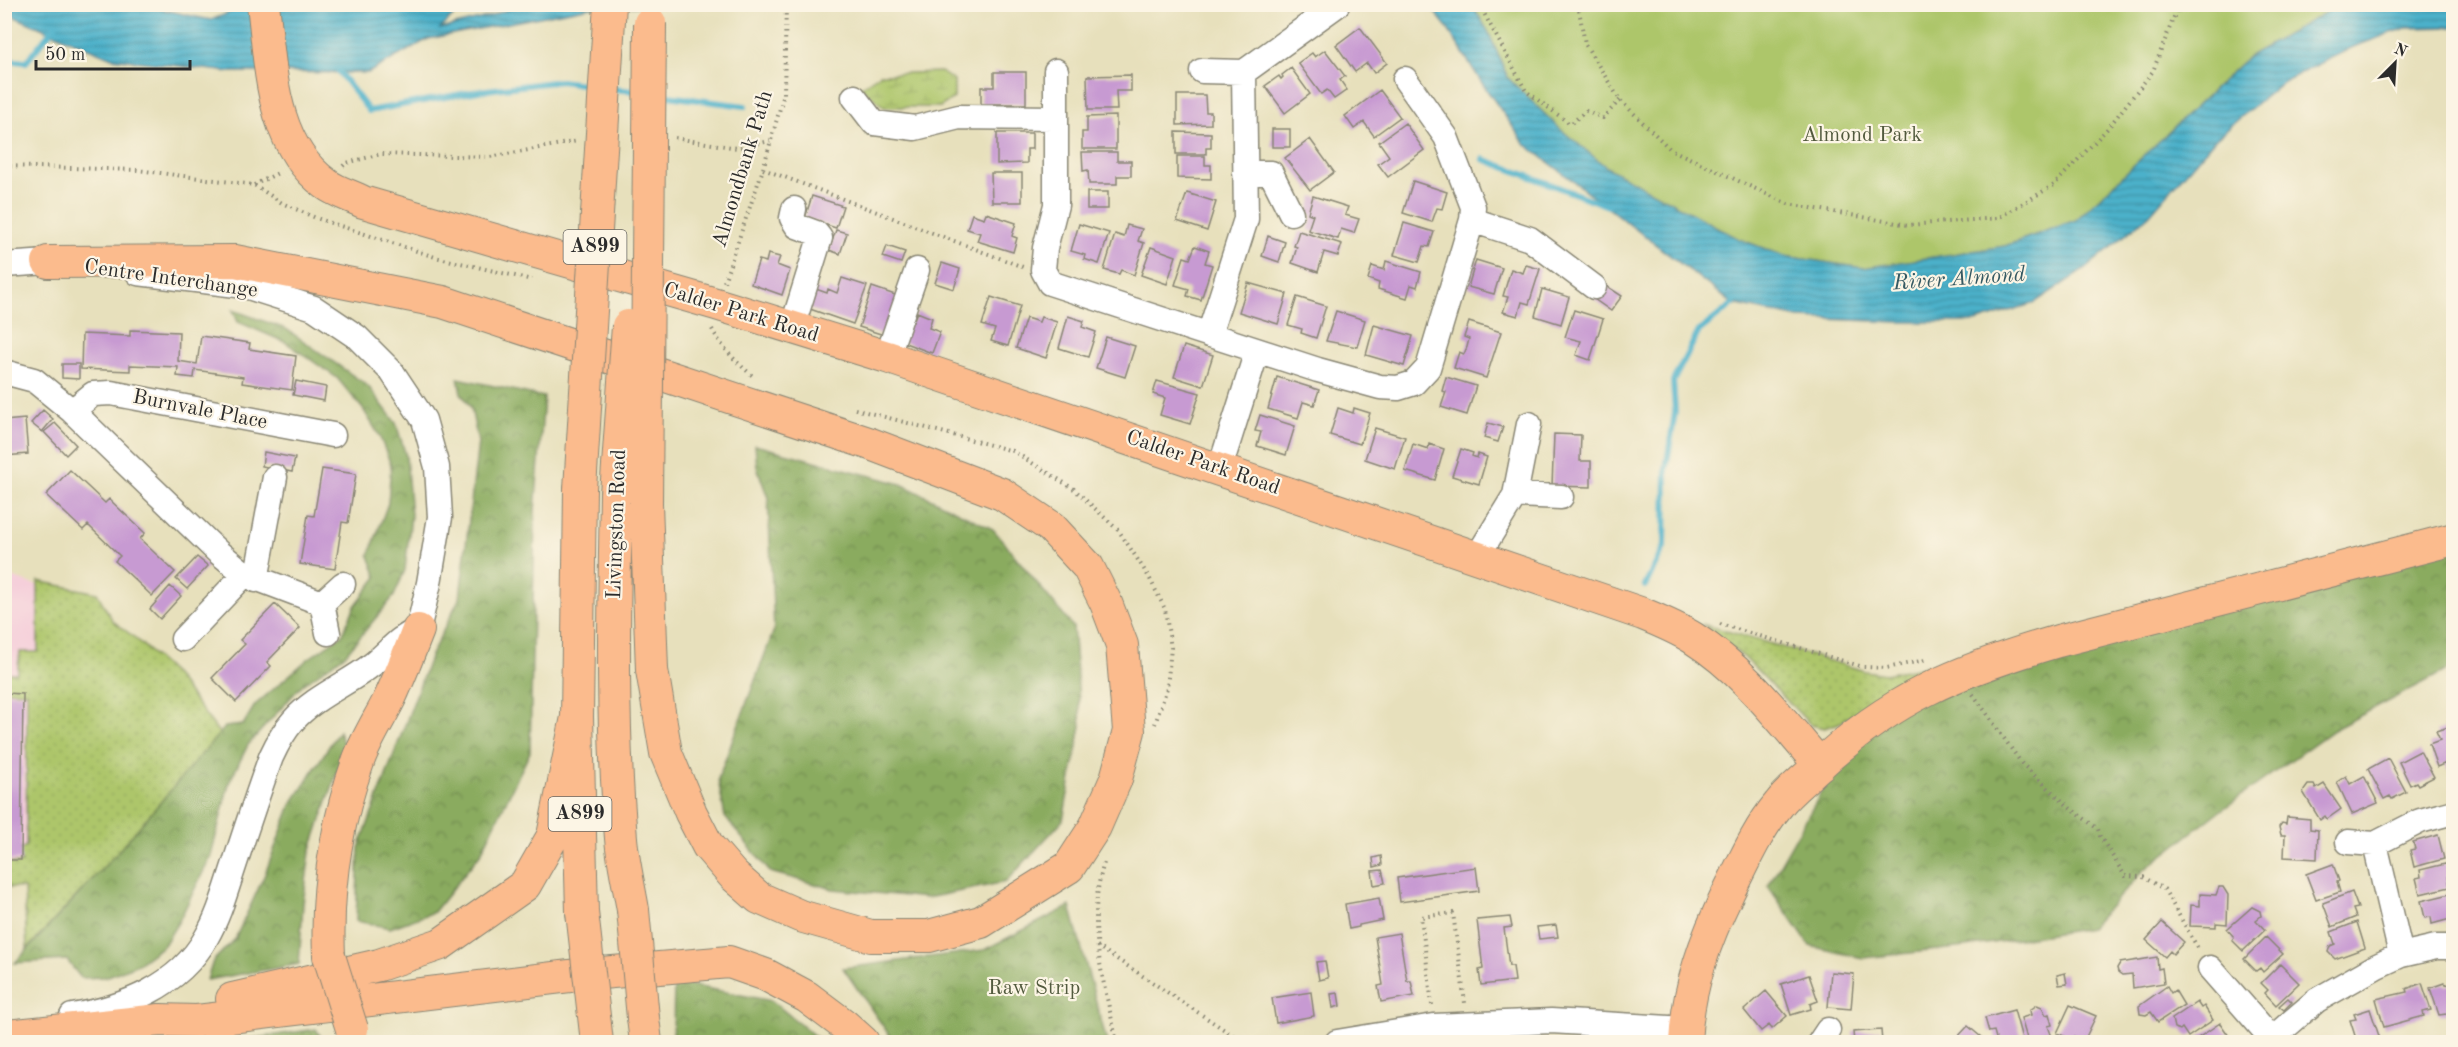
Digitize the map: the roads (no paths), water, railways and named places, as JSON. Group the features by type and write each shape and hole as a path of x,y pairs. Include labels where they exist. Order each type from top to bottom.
{"main road":[{"name":"Calder Park Road","path":"263,4 276,104 287,136 303,160 326,184 363,202 714,316 792,328 887,357 1220,468 1643,614 1694,639 1722,660 1762,698 1820,765"},
{"name":"Livingston Road","path":"597,1042 582,912 577,717 579,489 610,4"},
{"name":"Livingston Road","path":"644,1030 633,910 621,840 613,661 616,494 650,14"},
{"path":"48,262 235,261 443,302 868,443 1002,494 1051,527 1088,567 1106,603 1122,645 1129,731 1116,779 1095,827 1068,867 981,922 929,936 871,936 843,930 800,916 759,898 733,875 708,846 691,813 666,753 652,670 646,503 650,14"},
{"path":"1685,1036 1689,1005 1707,937 1760,831 1780,803 1861,729 1909,698 1949,678 2000,658 2454,539"},
{"path":"356,1036 329,956 328,921 332,861 342,815 360,758 418,630"},
{"path":"160,1020 200,1006 379,966 441,944 479,919 525,885 553,836 577,717"},
{"path":"6,1036 160,1020 197,1021 578,975 729,962 766,975 807,997 863,1042"}],"street":[{"path":"1202,71 1244,72 1337,5"},
{"path":"1056,70 1054,118 1056,205 1045,248 1043,270 1050,283 1257,351 1380,387 1398,388 1414,383 1428,368 1472,220 1473,207 1446,137 1405,79"},
{"path":"1209,335 1246,219 1244,72"},
{"path":"854,98 874,123 915,128 959,117 1054,118"},
{"path":"1245,172 1271,173 1291,213"},
{"path":"792,328 820,238 816,233 797,226 792,218 794,209"},
{"path":"1472,220 1562,250 1594,287"},
{"name":"Centre Interchange","path":"4,265 48,262 245,286 314,308 357,337 392,372 424,420 437,467 440,517 418,630"},
{"path":"887,357 917,270"},
{"path":"1220,468 1257,351"},
{"path":"4,372 34,381 72,411 218,552 251,577 322,603"},
{"name":"Burnvale Place","path":"72,411 93,394 111,393 333,435"},
{"path":"1477,557 1515,495 1529,424"},
{"path":"183,639 251,577 275,477"},
{"path":"1515,495 1561,497"},
{"path":"322,603 343,584"},
{"path":"322,603 328,633"},
{"path":"6,1036 53,1019 92,1013 126,1003 176,975 193,959 217,916 271,757 286,730 311,705 374,663 402,637 418,630"},
{"path":"2348,842 2376,844 2420,821 2454,812"},
{"path":"2376,844 2401,955"},
{"path":"2210,968 2270,1041 2317,1000 2377,966 2401,955 2436,947 2454,947"},
{"path":"1337,1042 1434,1026 1551,1021 1685,1036"}],"water":[{"path":"4,5 142,5 211,20 249,5 477,5 459,10 440,29 491,16 518,5 721,5 590,7 428,39 368,73 230,72 112,58 15,17 5,11"},
{"name":"River Almond","path":"1429,5 1472,5 1488,31 1508,78 1559,128 1606,167 1739,239 1784,256 1863,268 2005,246 2076,220 2249,56 2339,5 2453,5 2454,27 2405,28 2353,47 2283,82 2216,138 2149,215 2084,270 2034,303 1976,322 1899,322 1799,318 1733,304 1525,144 1484,86 1446,26"}],"waterway":[{"path":"4,60 26,62 55,26"},
{"path":"339,72 369,111 478,91 561,81 596,86"},
{"path":"615,89 641,92"},
{"path":"660,95 745,106"},
{"path":"1483,159 1608,206"},
{"path":"1645,586 1665,545 1666,469 1675,412 1673,381 1699,331 1733,304"}],"park label":[{"name":"Almond Park","path":"1862,135"},
{"name":"Raw Strip","path":"1034,988"}]}
